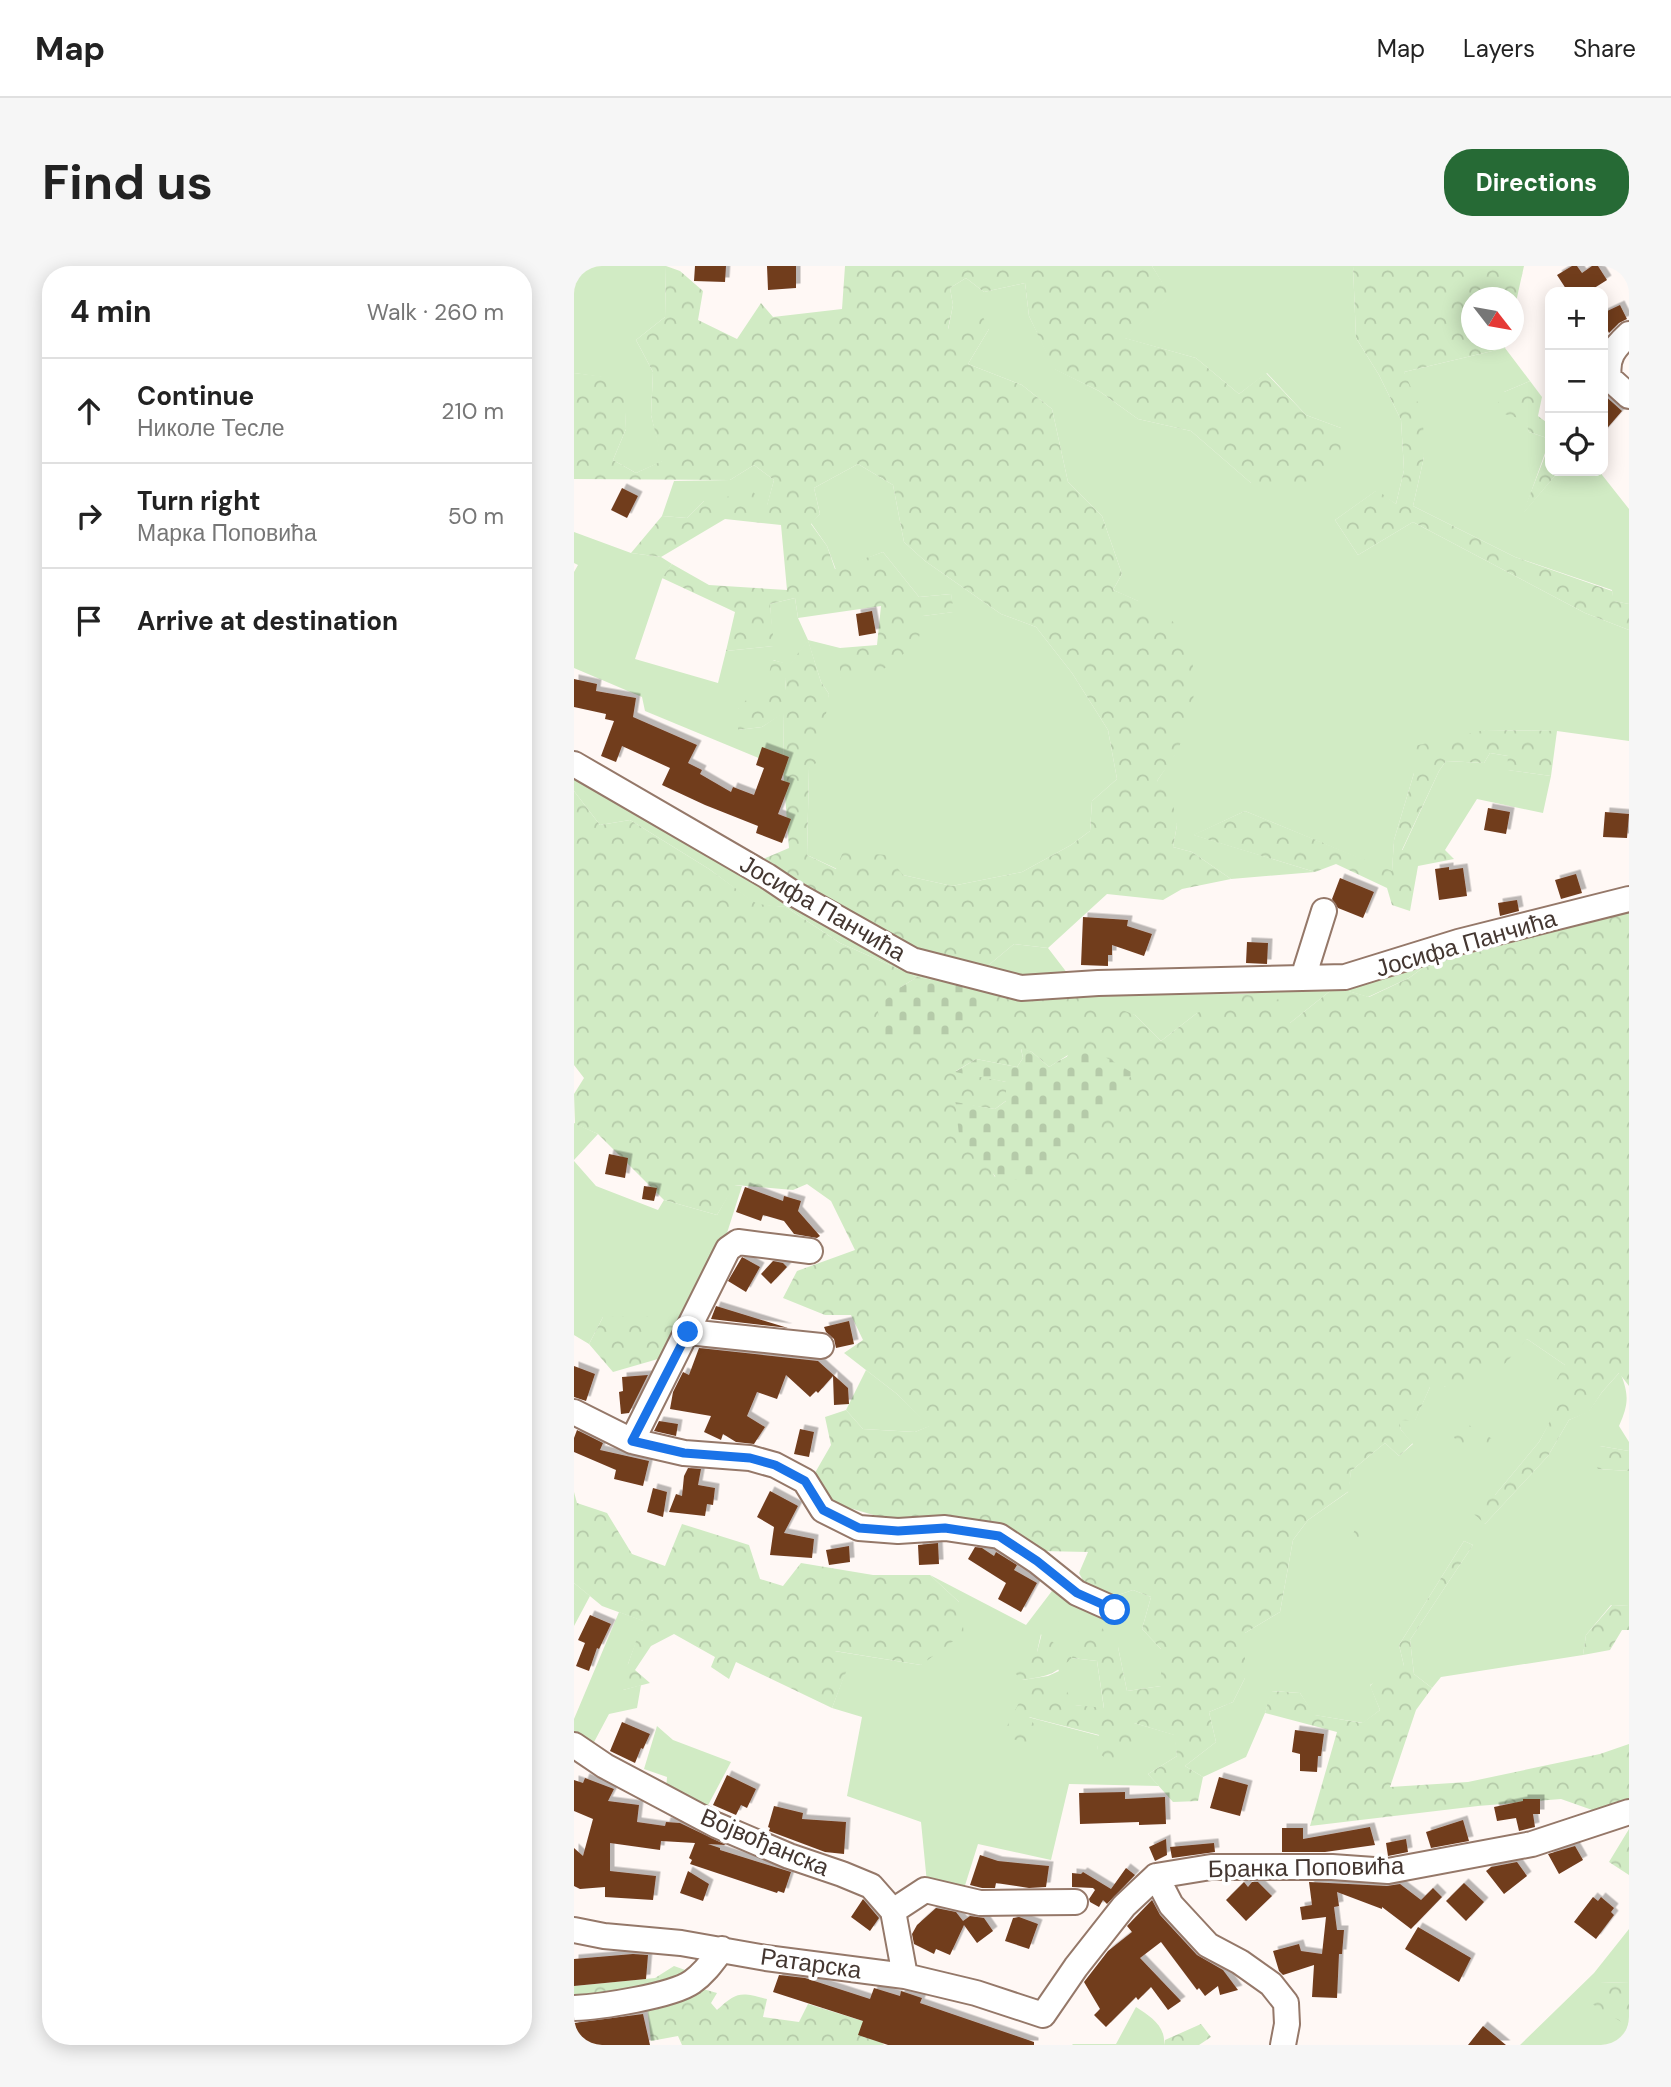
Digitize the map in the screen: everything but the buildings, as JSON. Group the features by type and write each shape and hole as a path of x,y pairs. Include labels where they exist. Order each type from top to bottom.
{"street":[{"path":"1629,334 1617,345 1607,363 1609,378 1629,396"},
{"name":"Јосифа Панчића","path":"574,764 912,960 1021,988 1098,983 1345,977 1458,942 1629,899"},
{"path":"1303,978 1324,911"},
{"path":"632,1441 728,1249 738,1242 810,1251"},
{"path":"688,1332 821,1346"},
{"path":"574,1412 632,1441 684,1453 750,1458 775,1465 805,1481 823,1510 859,1528 898,1531 945,1528 999,1536 1037,1561 1077,1593 1115,1610"},
{"name":"Војвођанска","path":"574,1745 605,1766 716,1825 789,1856 871,1886 893,1911"},
{"name":"Бранка Поповића","path":"1156,1876 1211,1867 1332,1867 1388,1871 1532,1844 1629,1812"},
{"path":"1156,1876 1171,1905 1208,1945 1240,1962 1270,1984 1286,2003 1287,2024 1283,2045"},
{"name":"Ратарска","path":"574,1930 905,1976 976,1993 1043,2015 1076,1967 1124,1906 1156,1876"},
{"path":"905,1976 893,1911 925,1890 980,1903 1075,1902"},
{"path":"574,2008 628,2001 691,1983 723,1949"}],"green space":[{"path":"574,266 666,266 665,317 636,340 653,372 651,415 663,461 636,473 613,460 626,429 623,380 574,373"},
{"path":"666,266 680,271 703,291 698,320 737,339 761,303 773,317 842,309 845,266 1152,266 1171,296 1125,338 1196,358 1239,394 1266,373 1306,415 1341,428 1340,470 1310,488 1251,483 1191,431 1138,419 1099,391 1054,369 1029,316 1025,283 984,292 966,278 950,288 953,305 948,329 982,315 989,329 968,364 1022,385 1052,409 1068,482 1102,516 1122,574 1113,590 1164,614 1175,624 1184,639 1194,672 1192,705 1176,753 1157,781 1170,788 1177,825 1173,847 1192,852 1231,879 1182,889 1163,900 1107,894 1048,948 1014,944 984,969 917,952 761,860 789,848 783,768 784,713 762,727 738,730 738,709 758,687 785,690 786,679 769,674 772,660 790,664 808,640 821,682 829,694 819,761 809,768 807,855 836,869 843,852 887,855 903,875 952,886 1022,872 1071,845 1090,831 1092,801 1117,779 1108,730 1072,673 1036,627 1001,614 925,561 904,542 893,485 858,464 814,488 820,514 811,524 827,546 835,569 883,552 919,597 951,594 954,612 923,616 918,643 877,674 840,678 840,648 877,645 881,606 798,618 795,598 770,604 774,646 726,651 735,612 662,578 672,564 709,585 787,590 781,525 725,519 661,557 631,553 662,516 687,518 704,501 753,492 767,505 774,480 754,465 730,480 574,479 574,373 624,379 626,429 613,460 636,473 662,461 651,415 653,372 636,340 665,317"},
{"path":"1152,266 1353,266 1356,338 1379,375 1401,420 1404,470 1396,504 1376,491 1335,520 1358,555 1413,522 1585,613 1629,630 1629,741 1557,731 1485,730 1414,773 1394,840 1392,872 1245,811 1194,835 1315,872 1231,879 1192,852 1173,847 1177,825 1157,781 1175,754 1138,601 1113,590 1122,574 1102,516 1068,482 1052,409 1022,385 968,364 989,329 948,330 953,305 950,288 966,278 984,292 1025,283 1029,316 1055,369 1099,391 1138,419 1191,431 1251,483 1341,428 1306,415 1267,373 1239,394 1196,358 1124,338 1170,296"},
{"path":"1353,266 1524,266 1519,287 1461,287 1461,350 1497,350 1404,372 1423,414 1424,457 1413,506 1515,557 1612,591 1614,601 1629,604 1629,630 1585,613 1413,522 1358,555 1335,520 1377,490 1396,504 1404,470 1401,420 1379,375 1356,338"},
{"path":"1507,350 1530,381 1504,392 1526,420 1529,432 1545,437 1545,453 1524,512 1555,476 1603,476 1629,509 1629,604 1613,601 1612,590 1515,557 1413,506 1424,457 1404,372"},
{"path":"1530,381 1542,397 1538,416 1545,421 1545,437 1529,432 1525,420 1494,411 1504,392"},
{"path":"1545,456 1545,476 1555,476 1522,515"},
{"path":"858,464 893,485 904,542 925,561 1001,614 1036,627 1072,673 1108,730 1117,779 1092,801 1090,831 1071,845 1022,872 952,886 903,875 843,853 837,869 807,855 809,768 829,694 821,682 808,641 790,665 773,660 786,679 785,690 738,709 738,730 762,727 784,712 783,768 645,711 642,697 574,668 574,572 578,565 574,563 574,532 631,553 661,557 672,564 662,579 635,659 718,683 726,651 773,646 770,604 795,598 798,618 808,640 840,648 840,678 923,616 953,612 951,594 919,597 883,552 836,570 827,546 811,523 820,514 814,488"},
{"path":"754,465 774,480 767,506 704,501 687,518 662,516 674,481 730,480"},
{"path":"1485,730 1557,731 1551,776 1507,770 1508,756 1490,753 1484,763 1446,761 1402,850 1445,850 1454,859 1418,866 1410,911 1392,905 1387,888 1336,864 1315,872 1193,835 1245,811 1392,871 1394,840 1414,773 1414,746"},
{"path":"1490,753 1508,756 1508,770 1551,776 1543,813 1477,799 1445,850 1402,851 1446,761 1484,763"},
{"path":"574,767 984,969 1014,944 1048,948 1084,995 1241,994 1335,987 1290,1023 1197,1013 1161,1041 1135,1015 917,977 840,943 786,907 757,905 709,869 630,820 600,825 574,791"},
{"path":"574,791 600,825 630,820 709,869 757,904 786,907 840,943 917,977 901,987 1084,995 1135,1015 1161,1041 1197,1013 1241,994 1281,1000 1290,1023 1335,987 1369,997 1409,978 1432,961 1629,906 1629,1386 1619,1373 1589,1412 1569,1420 1548,1456 1485,1524 1465,1506 1472,1495 1495,1495 1539,1442 1559,1404 1551,1389 1565,1365 1527,1339 1502,1367 1444,1387 1430,1387 1415,1421 1399,1420 1401,1430 1413,1443 1399,1456 1385,1443 1351,1471 1349,1491 1308,1520 1293,1540 1280,1612 1245,1633 1245,1678 1233,1702 1209,1712 1216,1742 1185,1766 1203,1777 1198,1801 1173,1802 1148,1774 1177,1756 1174,1735 1134,1723 1132,1762 1115,1769 1097,1750 1099,1735 1029,1717 1044,1739 1037,1746 1002,1736 1026,1689 1063,1685 1075,1705 1104,1708 1097,1661 1072,1658 1079,1631 1097,1622 1118,1647 1127,1691 1161,1686 1161,1649 1142,1629 1151,1597 1133,1590 1112,1597 1092,1597 1079,1573 1088,1552 1041,1551 894,1521 829,1502 812,1478 831,1445 825,1417 846,1410 863,1429 915,1432 929,1426 897,1394 844,1353 863,1340 851,1315 825,1315 783,1298 797,1271 855,1250 831,1201 807,1184 793,1190 735,1185 717,1215 664,1200 598,1134 575,1124 574,1094 584,1078 574,1065","holes":["1021,1049 1032,1052 1049,1067 1068,1055 995,1177 955,1103 995,1109 1007,1100 1006,1082 956,1071 976,1059 1017,1067 1023,1058"]},
{"path":"1432,961 1409,978 1368,997 1335,987"},
{"path":"917,977 997,991 949,1038 883,1035 877,1007"},
{"path":"1021,1048 1032,1052 1049,1067 1074,1054 1092,1052 1133,1073 1097,1122 1032,1181 996,1177 959,1134 955,1102 995,1109 1006,1101 1006,1082 955,1072 976,1059 1017,1067 1023,1058"},
{"path":"574,1123 598,1134 574,1160"},
{"path":"574,1161 596,1186 658,1210 664,1200 717,1215 734,1185 742,1186 720,1255 679,1327 603,1317 589,1344 574,1335"},
{"path":"646,1316 679,1327 658,1359 613,1372 589,1344 603,1317"},
{"path":"1527,1339 1565,1365 1560,1404 1539,1442 1495,1495 1472,1495 1485,1524 1548,1456 1569,1420 1589,1411 1620,1372 1627,1399 1619,1426 1629,1442 1629,1451 1600,1446 1598,1469 1629,1471 1629,1606 1611,1605 1586,1635 1583,1655 1441,1677 1432,1688 1414,1674 1410,1640 1473,1545 1464,1541 1399,1645 1404,1666 1370,1685 1380,1710 1363,1723 1314,1715 1300,1693 1272,1691 1246,1757 1203,1777 1185,1766 1216,1742 1209,1712 1233,1702 1245,1678 1245,1633 1280,1612 1293,1540 1308,1520 1348,1492 1351,1471 1385,1443 1399,1456 1413,1444 1401,1430 1398,1419 1415,1420 1430,1387 1444,1387"},
{"path":"866,1370 897,1394 930,1426 915,1432 863,1429 846,1410"},
{"path":"1460,1423 1478,1428 1492,1439 1479,1452 1458,1444 1451,1432"},
{"path":"1600,1446 1629,1451 1629,1471 1598,1469 1589,1455"},
{"path":"574,1492 577,1503 607,1513 632,1554 665,1566 682,1524 749,1545 760,1579 783,1586 801,1563 873,1575 930,1575 959,1602 964,1633 921,1665 835,1651 848,1667 832,1708 736,1662 729,1679 711,1667 715,1657 674,1634 651,1646 635,1670 650,1683 623,1690 616,1676 628,1664 643,1621 602,1606 574,1583"},
{"path":"1357,1524 1363,1526 1367,1543 1358,1553 1349,1544"},
{"path":"1464,1541 1473,1545 1410,1640 1414,1674 1432,1688 1416,1710 1390,1787 1468,1782 1600,1754 1629,1744 1629,1823 1561,1799 1310,1826 1337,1732 1265,1713 1271,1691 1300,1693 1315,1715 1362,1723 1380,1710 1370,1686 1391,1664 1404,1666 1399,1645"},
{"path":"930,1575 1026,1625 1055,1587 1112,1597 1133,1590 1151,1597 1142,1629 1161,1649 1161,1686 1127,1691 1118,1647 1072,1658 1097,1661 1104,1709 1075,1705 1028,1717 1100,1736 1097,1750 1134,1723 1175,1735 1177,1756 1148,1774 1159,1786 1069,1784 1051,1860 978,1844 962,1895 927,1883 921,1822 847,1796 862,1717 832,1708 847,1668 834,1651 921,1665 959,1602","holes":["1041,1634 1059,1671 1048,1676 1022,1680 1037,1652"]},
{"path":"574,1583 590,1596 574,1626"},
{"path":"1612,1605 1629,1606 1629,1630 1622,1630 1610,1650 1583,1655 1586,1635"},
{"path":"619,1612 644,1621 628,1664 623,1690 641,1685 637,1708 609,1714 593,1744 574,1732 574,1719"},
{"path":"1042,1633 1072,1658 1049,1674 1022,1680 1010,1668 1019,1651 1037,1652"},
{"path":"657,1726 673,1740 731,1762 705,1811 666,1790 667,1777 644,1769"},
{"path":"1629,1829 1629,1875 1609,1862"},
{"path":"1629,1929 1629,1983 1600,1982 1629,2026 1617,2045 1520,2045 1594,1973"},
{"path":"674,1966 688,1971 675,1982 574,2001 574,1986 655,1978"},
{"path":"1600,1982 1629,1983 1629,2045 1617,2045 1628,2026 1589,2002"},
{"path":"696,1987 717,1993 711,2003 717,2010 735,1996 751,1995 767,1999 763,2017 799,2022 808,2004 863,2021 884,2045 682,2045 678,2036 651,2041 647,2006"},
{"path":"1136,2007 1160,2027 1164,2045 1072,2044 1116,2044"},
{"path":"1201,2024 1211,2037 1199,2045 1164,2045 1165,2040"}],"route":[{"path":"688,1332 632,1441 684,1453 750,1458 775,1465 805,1481 823,1510 859,1528 898,1531 945,1528 999,1536 1037,1561 1077,1593 1115,1610"}]}
